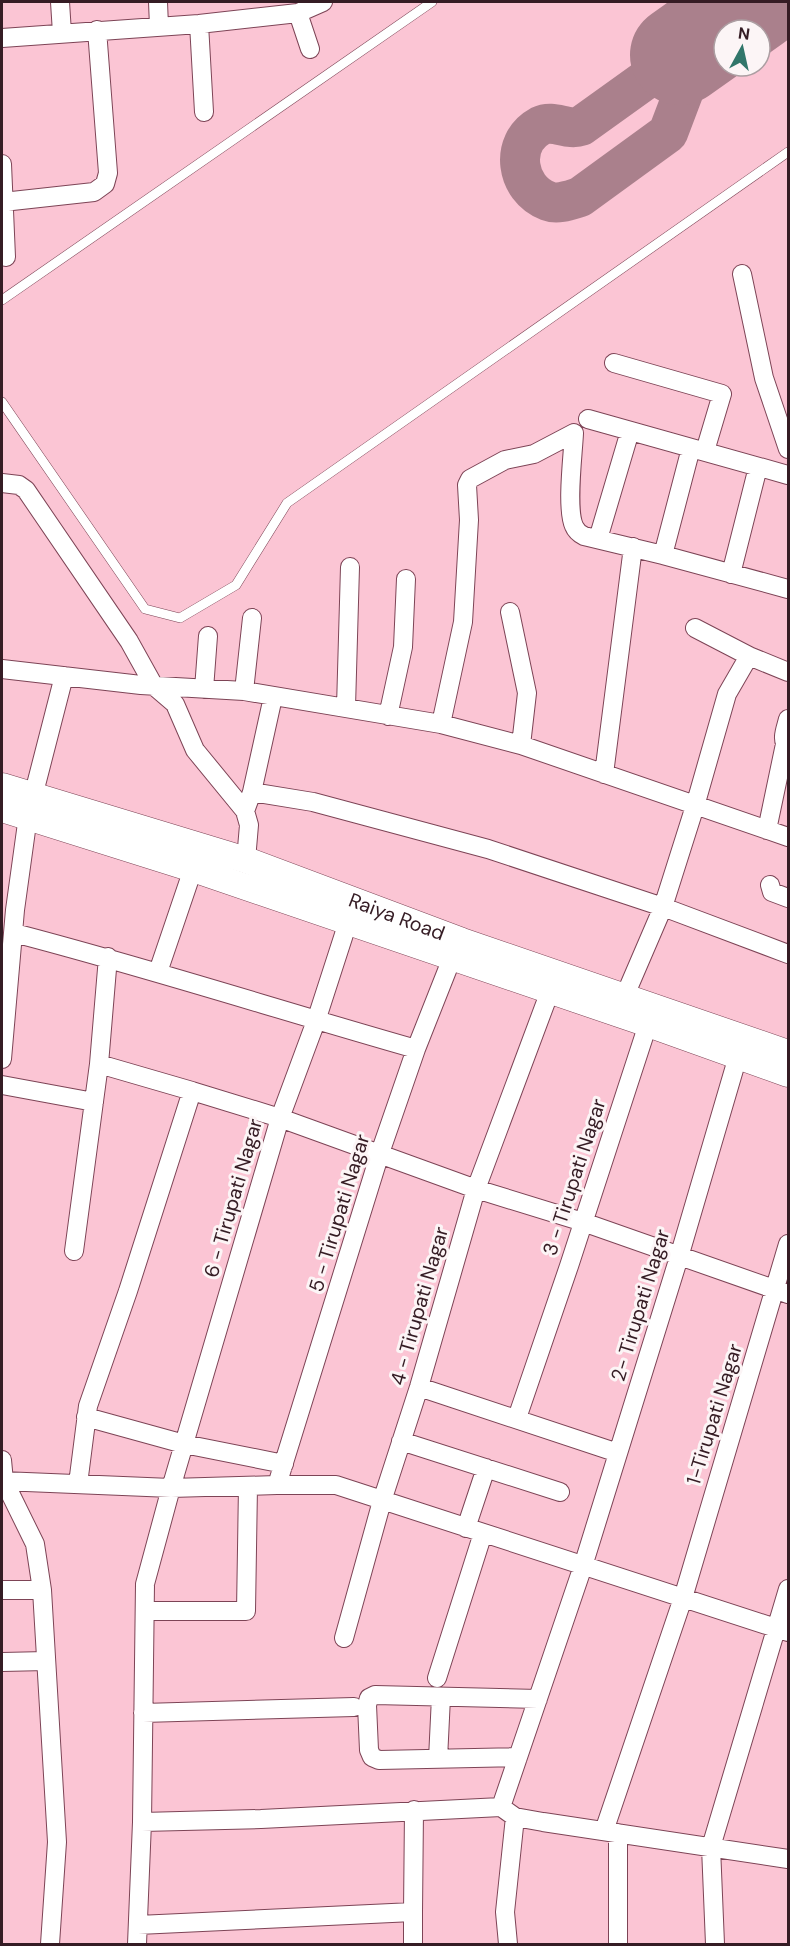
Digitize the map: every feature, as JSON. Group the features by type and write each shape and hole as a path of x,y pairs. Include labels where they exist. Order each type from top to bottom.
{"street":[{"path":"60,2 62,33"},
{"path":"158,2 159,26"},
{"path":"2,38 200,24 298,13 323,2"},
{"path":"298,13 310,50"},
{"path":"200,24 204,112"},
{"path":"3,202 94,192 105,184 108,173 98,30"},
{"path":"2,164 6,257"},
{"path":"742,273 764,378 789,448"},
{"path":"615,363 722,394 698,450 663,555"},
{"path":"588,419 789,475"},
{"path":"598,539 630,430"},
{"path":"441,724 463,622 469,520 467,485 470,479 505,460 534,454 574,433 571,506 574,526 584,536 789,589"},
{"path":"731,574 758,467"},
{"path":"2,483 19,485 26,490 129,641 154,686 175,704 195,750 245,811 249,825 246,860"},
{"path":"604,774 633,547"},
{"path":"346,708 350,567"},
{"path":"388,716 403,647 406,579"},
{"path":"510,612 527,693 520,745"},
{"path":"244,691 252,618"},
{"path":"695,628 749,656 789,672"},
{"path":"204,689 207,636"},
{"path":"621,1004 663,907 727,694 749,656"},
{"path":"2,669 154,686 244,691 441,724 520,745 789,837"},
{"path":"2,1059 3,1026 14,933 8,909 31,805 64,676"},
{"path":"245,811 252,792 273,696"},
{"path":"767,830 787,745 783,737 789,719"},
{"name":"Raiya Road","path":"2,786 31,805 193,868 550,991 621,1004 648,1024 789,1074"},
{"path":"252,792 313,802 488,849 663,907 789,954"},
{"name":"Raiya Road","path":"2,809 31,805 246,860 462,941 621,1004 789,1053"},
{"path":"158,972 193,868"},
{"path":"770,885 772,892 789,898"},
{"name":"6 - Tirupati Nagar","path":"137,1944 142,1822 145,1584 280,1118 316,1021 348,922"},
{"path":"14,933 108,957 416,1049"},
{"path":"74,1251 99,1064 108,957"},
{"name":"5 - Tirupati Nagar","path":"278,1485 381,1153 416,1049 452,958"},
{"name":"4 - Tirupati Nagar","path":"344,1638 382,1501 419,1387 476,1188 550,991"},
{"name":"3 - Tirupati Nagar","path":"517,1418 648,1024"},
{"name":"2- Tirupati Nagar","path":"508,1944 505,1912 508,1812 518,1757 583,1566 679,1257 738,1056"},
{"path":"99,1064 280,1118 476,1188 583,1222 782,1292"},
{"path":"2,1085 94,1102"},
{"path":"78,1484 87,1406 128,1290 192,1091"},
{"name":"1-Tirupati Nagar","path":"618,1944 611,1832 683,1598 782,1292 789,1244"},
{"path":"419,1387 618,1453"},
{"path":"86,1417 184,1444 284,1464"},
{"path":"401,1441 560,1492"},
{"path":"2,1460 3,1481 35,1544 42,1590 57,1842 50,1944"},
{"path":"437,1677 474,1531 486,1468"},
{"path":"3,1481 171,1488 336,1485 783,1630"},
{"path":"145,1611 246,1611 248,1486"},
{"path":"715,1944 711,1846 783,1630 789,1589"},
{"path":"2,1590 42,1590"},
{"path":"2,1662 46,1661"},
{"path":"518,1757 379,1760 372,1757 369,1750 367,1705 369,1698 375,1695 538,1699"},
{"path":"438,1759 441,1697"},
{"path":"143,1713 354,1707"},
{"path":"142,1822 261,1819 414,1810 508,1812 611,1832 789,1859"},
{"path":"413,1944 414,1810"},
{"path":"138,1925 413,1912"}],"lane":[{"path":"2,300 432,2"},
{"path":"2,402 145,609 180,618 236,585 287,503 789,152"}],"taxiway":[{"path":"680,55 581,126 545,124 530,134 520,154 520,165 529,187 537,195 552,202 564,202 580,197 668,133 704,38"}],"runway":[{"path":"680,55 755,2"}]}
